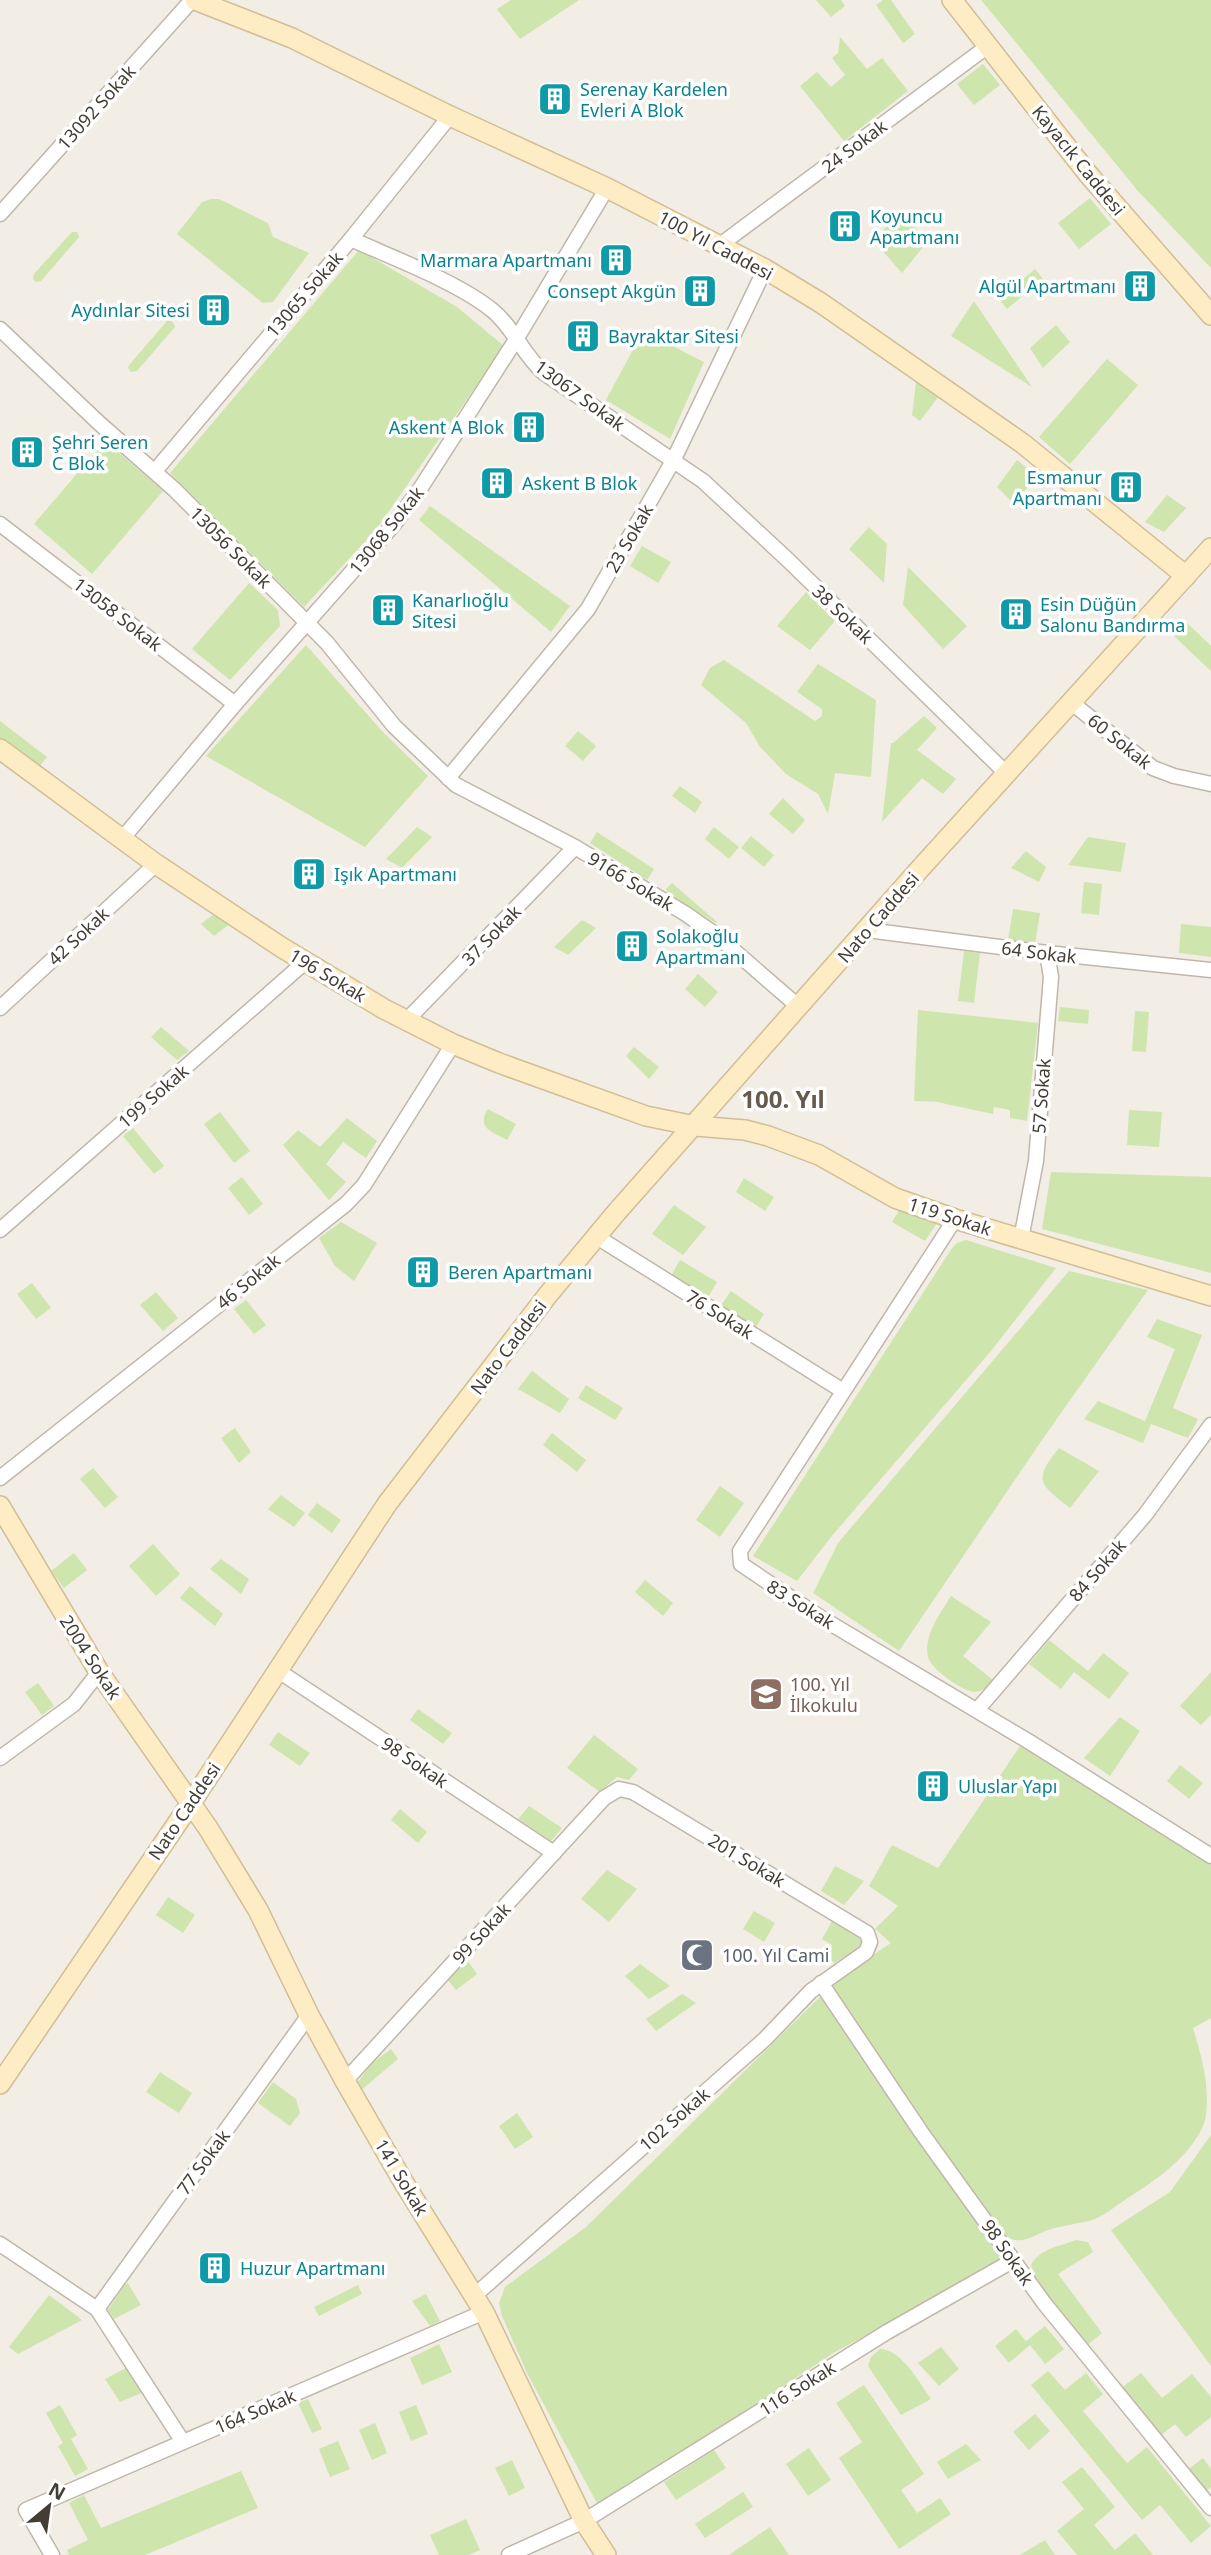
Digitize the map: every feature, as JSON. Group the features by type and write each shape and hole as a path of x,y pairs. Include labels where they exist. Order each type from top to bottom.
{"street":[{"name":"100 Yıl Caddesi","path":"194,0 292,38 450,116 607,188 765,269 821,303 1022,443 1186,576"},
{"name":"13092 Sokak","path":"0,214 194,0"},
{"name":"Kayacık Caddesi","path":"952,0 1088,174 1211,315"},
{"name":"24 Sokak","path":"719,245 988,46"},
{"name":"13065 Sokak","path":"155,471 351,239 450,116"},
{"name":"13068 Sokak","path":"122,839 235,704 395,523 420,489 517,338 607,188"},
{"name":"13067 Sokak","path":"351,239 469,294 491,310 517,338 534,365 673,461"},
{"name":"23 Sokak","path":"448,778 588,609 673,461 765,269"},
{"name":"13056 Sokak","path":"0,329 99,423 155,471 327,643 394,726 448,778"},
{"name":"38 Sokak","path":"673,461 703,481 734,510 1007,774"},
{"name":"13058 Sokak","path":"0,524 235,704"},
{"name":"Nato Caddesi","path":"0,2084 191,1803 387,1504 547,1296 867,930 1211,548"},
{"name":"60 Sokak","path":"1072,703 1153,768 1174,776 1211,784"},
{"name":"196 Sokak","path":"0,749 156,864 305,962 406,1021 453,1044 622,1108 695,1126"},
{"name":"9166 Sokak","path":"448,778 473,796 575,847 651,892 716,935 799,1007"},
{"name":"37 Sokak","path":"406,1021 575,847"},
{"name":"42 Sokak","path":"0,1008 156,864"},
{"name":"64 Sokak","path":"867,930 1211,970"},
{"name":"57 Sokak","path":"1021,1239 1036,1161 1051,977 1047,953"},
{"name":"199 Sokak","path":"0,1230 305,962"},
{"name":"46 Sokak","path":"0,1478 346,1204 363,1185 453,1044"},
{"name":"119 Sokak","path":"695,1126 745,1130 806,1149 895,1198 955,1219 1211,1296"},
{"name":"83 Sokak","path":"955,1219 740,1551 741,1564 818,1616 977,1710 1211,1856"},
{"name":"76 Sokak","path":"597,1237 843,1391"},
{"name":"84 Sokak","path":"977,1710 1145,1515 1211,1425"},
{"name":"2004 Sokak","path":"3,1519 99,1672 191,1803"},
{"name":"98 Sokak","path":"277,1670 554,1853"},
{"path":"0,1758 74,1703 99,1672"},
{"name":"99 Sokak","path":"345,2081 604,1798 619,1789"},
{"name":"201 Sokak","path":"619,1789 633,1792 862,1928 870,1940"},
{"name":"141 Sokak","path":"191,1803 258,1910 309,2015 345,2081 479,2304 584,2521 606,2555"},
{"name":"102 Sokak","path":"479,2304 765,2039 821,1983 866,1952 870,1940"},
{"name":"98 Sokak","path":"821,1983 922,2132 1044,2303 1211,2508"},
{"name":"77 Sokak","path":"97,2309 309,2015"},
{"path":"0,2244 97,2309 183,2442"},
{"name":"116 Sokak","path":"509,2555 584,2521 887,2333 1014,2260"},
{"name":"164 Sokak","path":"52,2555 26,2510 183,2442 479,2304"}],"green space":[{"path":"511,0 579,0 520,39 497,9"},
{"path":"816,0 841,0 845,6 831,17"},
{"path":"883,0 891,0 915,34 903,43 876,5"},
{"path":"981,0 1211,0 1211,268 1138,191"},
{"path":"840,37 867,69 882,58 908,91 844,141 800,86 817,72 831,87 845,75 832,58 838,53"},
{"path":"983,64 1000,85 974,105 957,84"},
{"path":"1090,198 1111,224 1079,249 1058,223"},
{"path":"219,199 268,223 273,237 309,253 273,302 263,303 177,234 202,202"},
{"path":"901,212 928,241 902,273 873,240"},
{"path":"72,232 77,232 79,237 41,281 35,282 34,274"},
{"path":"359,250 457,307 504,346 375,531 304,607 170,473"},
{"path":"1035,269 1043,279 1007,309 999,299"},
{"path":"974,301 1032,387 951,336"},
{"path":"167,321 172,321 175,327 137,371 131,372 128,367 130,364"},
{"path":"1056,325 1070,342 1043,368 1030,348"},
{"path":"643,331 704,362 670,439 606,400"},
{"path":"1107,359 1138,385 1070,464 1039,437"},
{"path":"916,382 938,397 920,421 912,415"},
{"path":"105,441 163,491 92,574 34,524"},
{"path":"1017,460 1038,477 1013,503 997,487"},
{"path":"1167,495 1186,508 1164,532 1145,522"},
{"path":"430,506 570,606 551,632 419,520"},
{"path":"869,527 887,544 884,583 849,549"},
{"path":"642,546 671,562 658,583 630,566"},
{"path":"908,567 967,626 943,649 903,605"},
{"path":"249,583 278,610 280,626 230,680 192,649"},
{"path":"806,592 835,621 810,650 777,626"},
{"path":"1187,623 1211,646 1211,671 1174,636"},
{"path":"306,645 381,730 428,776 365,847 206,756"},
{"path":"724,660 815,721 822,716 822,709 797,692 818,664 876,700 871,777 835,773 828,814 818,794 786,774 760,747 746,723 701,685 710,668"},
{"path":"924,716 937,728 917,750 956,779 943,794 922,778 882,822 891,743"},
{"path":"0,721 47,757 38,768 0,739"},
{"path":"578,731 596,746 583,761 565,746"},
{"path":"680,786 702,802 695,813 672,796"},
{"path":"783,798 805,820 793,834 769,814"},
{"path":"417,827 432,837 402,868 386,859"},
{"path":"714,827 739,847 729,859 705,839"},
{"path":"597,832 654,869 647,880 590,843"},
{"path":"751,836 774,855 764,867 741,848"},
{"path":"1088,837 1126,843 1121,872 1068,865"},
{"path":"1026,851 1046,867 1039,882 1011,868"},
{"path":"1084,882 1102,884 1099,915 1081,913"},
{"path":"672,883 717,922 667,893 666,889"},
{"path":"1013,909 1040,913 1035,944 1008,940"},
{"path":"215,913 231,923 214,936 201,924"},
{"path":"582,920 596,928 568,955 554,947"},
{"path":"1181,924 1211,927 1211,957 1179,953"},
{"path":"964,951 980,953 974,1003 958,1001"},
{"path":"698,974 718,992 705,1007 685,989"},
{"path":"1060,1007 1089,1010 1088,1024 1058,1021"},
{"path":"918,1010 1038,1023 1027,1121 1010,1118 1010,1110 994,1107 993,1114 937,1102 914,1101"},
{"path":"1135,1011 1149,1012 1146,1052 1132,1051"},
{"path":"161,1027 189,1051 177,1060 151,1037"},
{"path":"634,1047 659,1067 649,1079 626,1056"},
{"path":"488,1109 516,1124 507,1140 487,1129 484,1121"},
{"path":"1129,1110 1162,1112 1159,1147 1127,1145"},
{"path":"220,1112 250,1151 234,1163 204,1124"},
{"path":"347,1118 377,1141 366,1158 343,1142 326,1164 346,1182 329,1200 283,1145 298,1130 320,1147"},
{"path":"133,1128 164,1166 154,1174 123,1136"},
{"path":"1051,1172 1211,1177 1211,1273 1042,1229"},
{"path":"242,1177 263,1204 249,1215 228,1188"},
{"path":"744,1178 774,1197 765,1211 736,1192"},
{"path":"674,1205 706,1227 683,1255 652,1234"},
{"path":"900,1209 937,1223 925,1241 892,1222"},
{"path":"341,1222 377,1243 354,1281 335,1266 319,1238"},
{"path":"966,1240 1056,1268 991,1351 831,1537 797,1581 753,1556 952,1248"},
{"path":"680,1260 717,1282 708,1297 671,1276"},
{"path":"1069,1271 1148,1290 1044,1437 899,1651 813,1593 838,1543"},
{"path":"32,1283 51,1308 36,1319 17,1294"},
{"path":"731,1291 764,1314 755,1329 721,1305"},
{"path":"156,1292 178,1318 163,1331 140,1305"},
{"path":"246,1300 266,1325 254,1334 234,1309"},
{"path":"1157,1319 1202,1335 1173,1408 1198,1419 1188,1438 1151,1424 1143,1443 1084,1419 1098,1401 1145,1421 1175,1349 1147,1337"},
{"path":"532,1371 569,1399 560,1413 518,1389"},
{"path":"586,1385 623,1408 615,1420 578,1398"},
{"path":"235,1428 251,1452 239,1463 221,1438"},
{"path":"552,1433 586,1460 577,1472 543,1445"},
{"path":"1059,1448 1099,1471 1070,1508 1046,1487 1043,1481 1045,1468"},
{"path":"93,1468 118,1497 105,1508 80,1479"},
{"path":"720,1486 744,1503 720,1537 696,1520"},
{"path":"281,1495 305,1513 294,1527 268,1509"},
{"path":"317,1503 341,1520 332,1533 308,1515"},
{"path":"153,1544 180,1574 156,1596 129,1566"},
{"path":"74,1553 87,1570 64,1588 51,1571"},
{"path":"221,1559 249,1579 241,1594 210,1569"},
{"path":"645,1580 673,1603 663,1616 635,1592"},
{"path":"190,1586 223,1614 215,1626 180,1598"},
{"path":"951,1596 991,1622 963,1656 993,1680 986,1688 975,1692 948,1679 935,1668 928,1657 930,1633"},
{"path":"1049,1640 1088,1671 1103,1653 1129,1673 1109,1699 1074,1672 1061,1689 1029,1664"},
{"path":"1211,1672 1211,1715 1201,1725 1180,1706"},
{"path":"38,1683 54,1706 42,1715 25,1692"},
{"path":"418,1709 452,1733 443,1744 410,1720"},
{"path":"1120,1717 1140,1731 1110,1776 1084,1758"},
{"path":"278,1732 310,1753 300,1766 269,1745"},
{"path":"594,1735 638,1769 629,1780 617,1777 600,1792 567,1768"},
{"path":"1022,1743 1144,1819 1211,1865 1211,2018 1193,2028 1206,2085 1207,2109 1205,2121 1191,2146 1159,2177 1095,2219 1015,2240 1004,2235 831,1991 834,1981 891,1943 875,1929 898,1906 869,1886 892,1845 938,1868"},
{"path":"1180,1765 1203,1783 1189,1799 1167,1781"},
{"path":"529,1806 562,1828 551,1841 518,1819"},
{"path":"400,1809 427,1832 418,1843 391,1820"},
{"path":"835,1866 864,1881 844,1905 821,1891"},
{"path":"607,1870 637,1889 609,1922 581,1899"},
{"path":"168,1897 195,1915 183,1933 156,1915"},
{"path":"754,1911 775,1923 764,1942 743,1929"},
{"path":"834,1918 861,1937 862,1941 856,1950 834,1963 828,1956 832,1945 822,1939"},
{"path":"467,1960 477,1974 456,1990 448,1980"},
{"path":"640,1964 670,1986 649,1999 625,1976"},
{"path":"682,1994 696,2003 656,2031 646,2019"},
{"path":"821,1996 1001,2251 998,2265 835,2352 599,2507 527,2373 502,2316 499,2303 505,2287 586,2227"},
{"path":"391,2049 398,2059 360,2091 357,2083 372,2063"},
{"path":"160,2072 192,2093 179,2113 146,2092"},
{"path":"273,2082 296,2099 300,2113 290,2126 258,2103"},
{"path":"517,2113 533,2137 515,2149 499,2126"},
{"path":"1211,2135 1211,2366 1111,2230 1170,2192"},
{"path":"1076,2240 1088,2242 1093,2252 1058,2274 1102,2333 1085,2347 1034,2275 1031,2265 1039,2255"},
{"path":"128,2283 141,2305 114,2319 108,2310"},
{"path":"358,2285 362,2294 319,2316 314,2307"},
{"path":"426,2294 440,2321 430,2326 412,2301"},
{"path":"49,2295 82,2320 18,2354 9,2347"},
{"path":"1045,2326 1064,2349 1045,2364 1030,2345 1009,2363 995,2346 1016,2329 1026,2341"},
{"path":"439,2344 452,2372 422,2385 410,2358"},
{"path":"941,2347 959,2369 939,2386 918,2363"},
{"path":"880,2349 903,2361 931,2399 901,2415 868,2366 871,2357"},
{"path":"130,2366 146,2391 120,2402 105,2379"},
{"path":"1048,2371 1065,2390 1086,2373 1103,2394 1083,2411 1127,2463 1147,2447 1211,2526 1191,2543 1160,2505 1142,2520 1031,2385"},
{"path":"1141,2373 1162,2398 1192,2374 1211,2397 1211,2417 1186,2437 1175,2424 1159,2437 1120,2389"},
{"path":"864,2385 924,2474 901,2490 917,2513 940,2498 951,2514 899,2549 839,2458 862,2442 836,2403"},
{"path":"308,2399 322,2429 312,2433 298,2403"},
{"path":"60,2405 77,2435 71,2439 88,2469 75,2476 58,2446 63,2443 46,2413"},
{"path":"416,2405 428,2434 411,2441 399,2412"},
{"path":"1035,2414 1050,2431 1029,2450 1013,2432"},
{"path":"375,2423 387,2453 372,2460 359,2430"},
{"path":"338,2441 350,2469 330,2477 319,2449"},
{"path":"966,2444 981,2460 948,2479 937,2462"},
{"path":"809,2448 831,2480 808,2496 786,2464"},
{"path":"714,2450 726,2468 676,2500 664,2482"},
{"path":"1203,2458 1211,2469 1211,2487 1203,2493 1186,2471"},
{"path":"512,2460 525,2488 509,2496 495,2468"},
{"path":"1082,2467 1115,2507 1094,2525 1115,2550 1135,2533 1153,2555 1077,2555 1057,2531 1084,2509 1062,2482"},
{"path":"241,2471 258,2508 145,2555 69,2555 67,2550 88,2540 69,2503 84,2495 101,2528"},
{"path":"743,2492 753,2507 705,2538 695,2524"},
{"path":"466,2519 480,2550 469,2555 439,2555 430,2535"},
{"path":"770,2527 789,2555 729,2555"},
{"path":"1045,2540 1055,2555 1020,2555"}],"place":[{"name":"Serenay Kardelen Evleri A Blok","path":"555,99"},
{"name":"Koyuncu Apartmanı","path":"845,226"},
{"name":"Marmara Apartmanı","path":"616,260"},
{"name":"Algül Apartmanı","path":"1140,286"},
{"name":"Consept Akgün","path":"700,291"},
{"name":"Aydınlar Sitesi","path":"214,310"},
{"name":"Bayraktar Sitesi","path":"583,336"},
{"name":"Askent A Blok","path":"529,427"},
{"name":"Şehri Seren C Blok","path":"27,452"},
{"name":"Askent B Blok","path":"497,483"},
{"name":"Esmanur Apartmanı","path":"1126,487"},
{"name":"Kanarlıoğlu Sitesi","path":"388,610"},
{"name":"Esin Düğün Salonu Bandırma","path":"1016,614"},
{"name":"Işık Apartmanı","path":"309,874"},
{"name":"Solakoğlu Apartmanı","path":"632,946"},
{"name":"Beren Apartmanı","path":"423,1272"},
{"name":"100. Yıl İlkokulu","path":"766,1694"},
{"name":"Uluslar Yapı","path":"933,1786"},
{"name":"100. Yıl Cami","path":"697,1955"},
{"name":"Huzur Apartmanı","path":"215,2268"}],"district":[{"name":"100. Yıl","path":"783,1098"}]}
